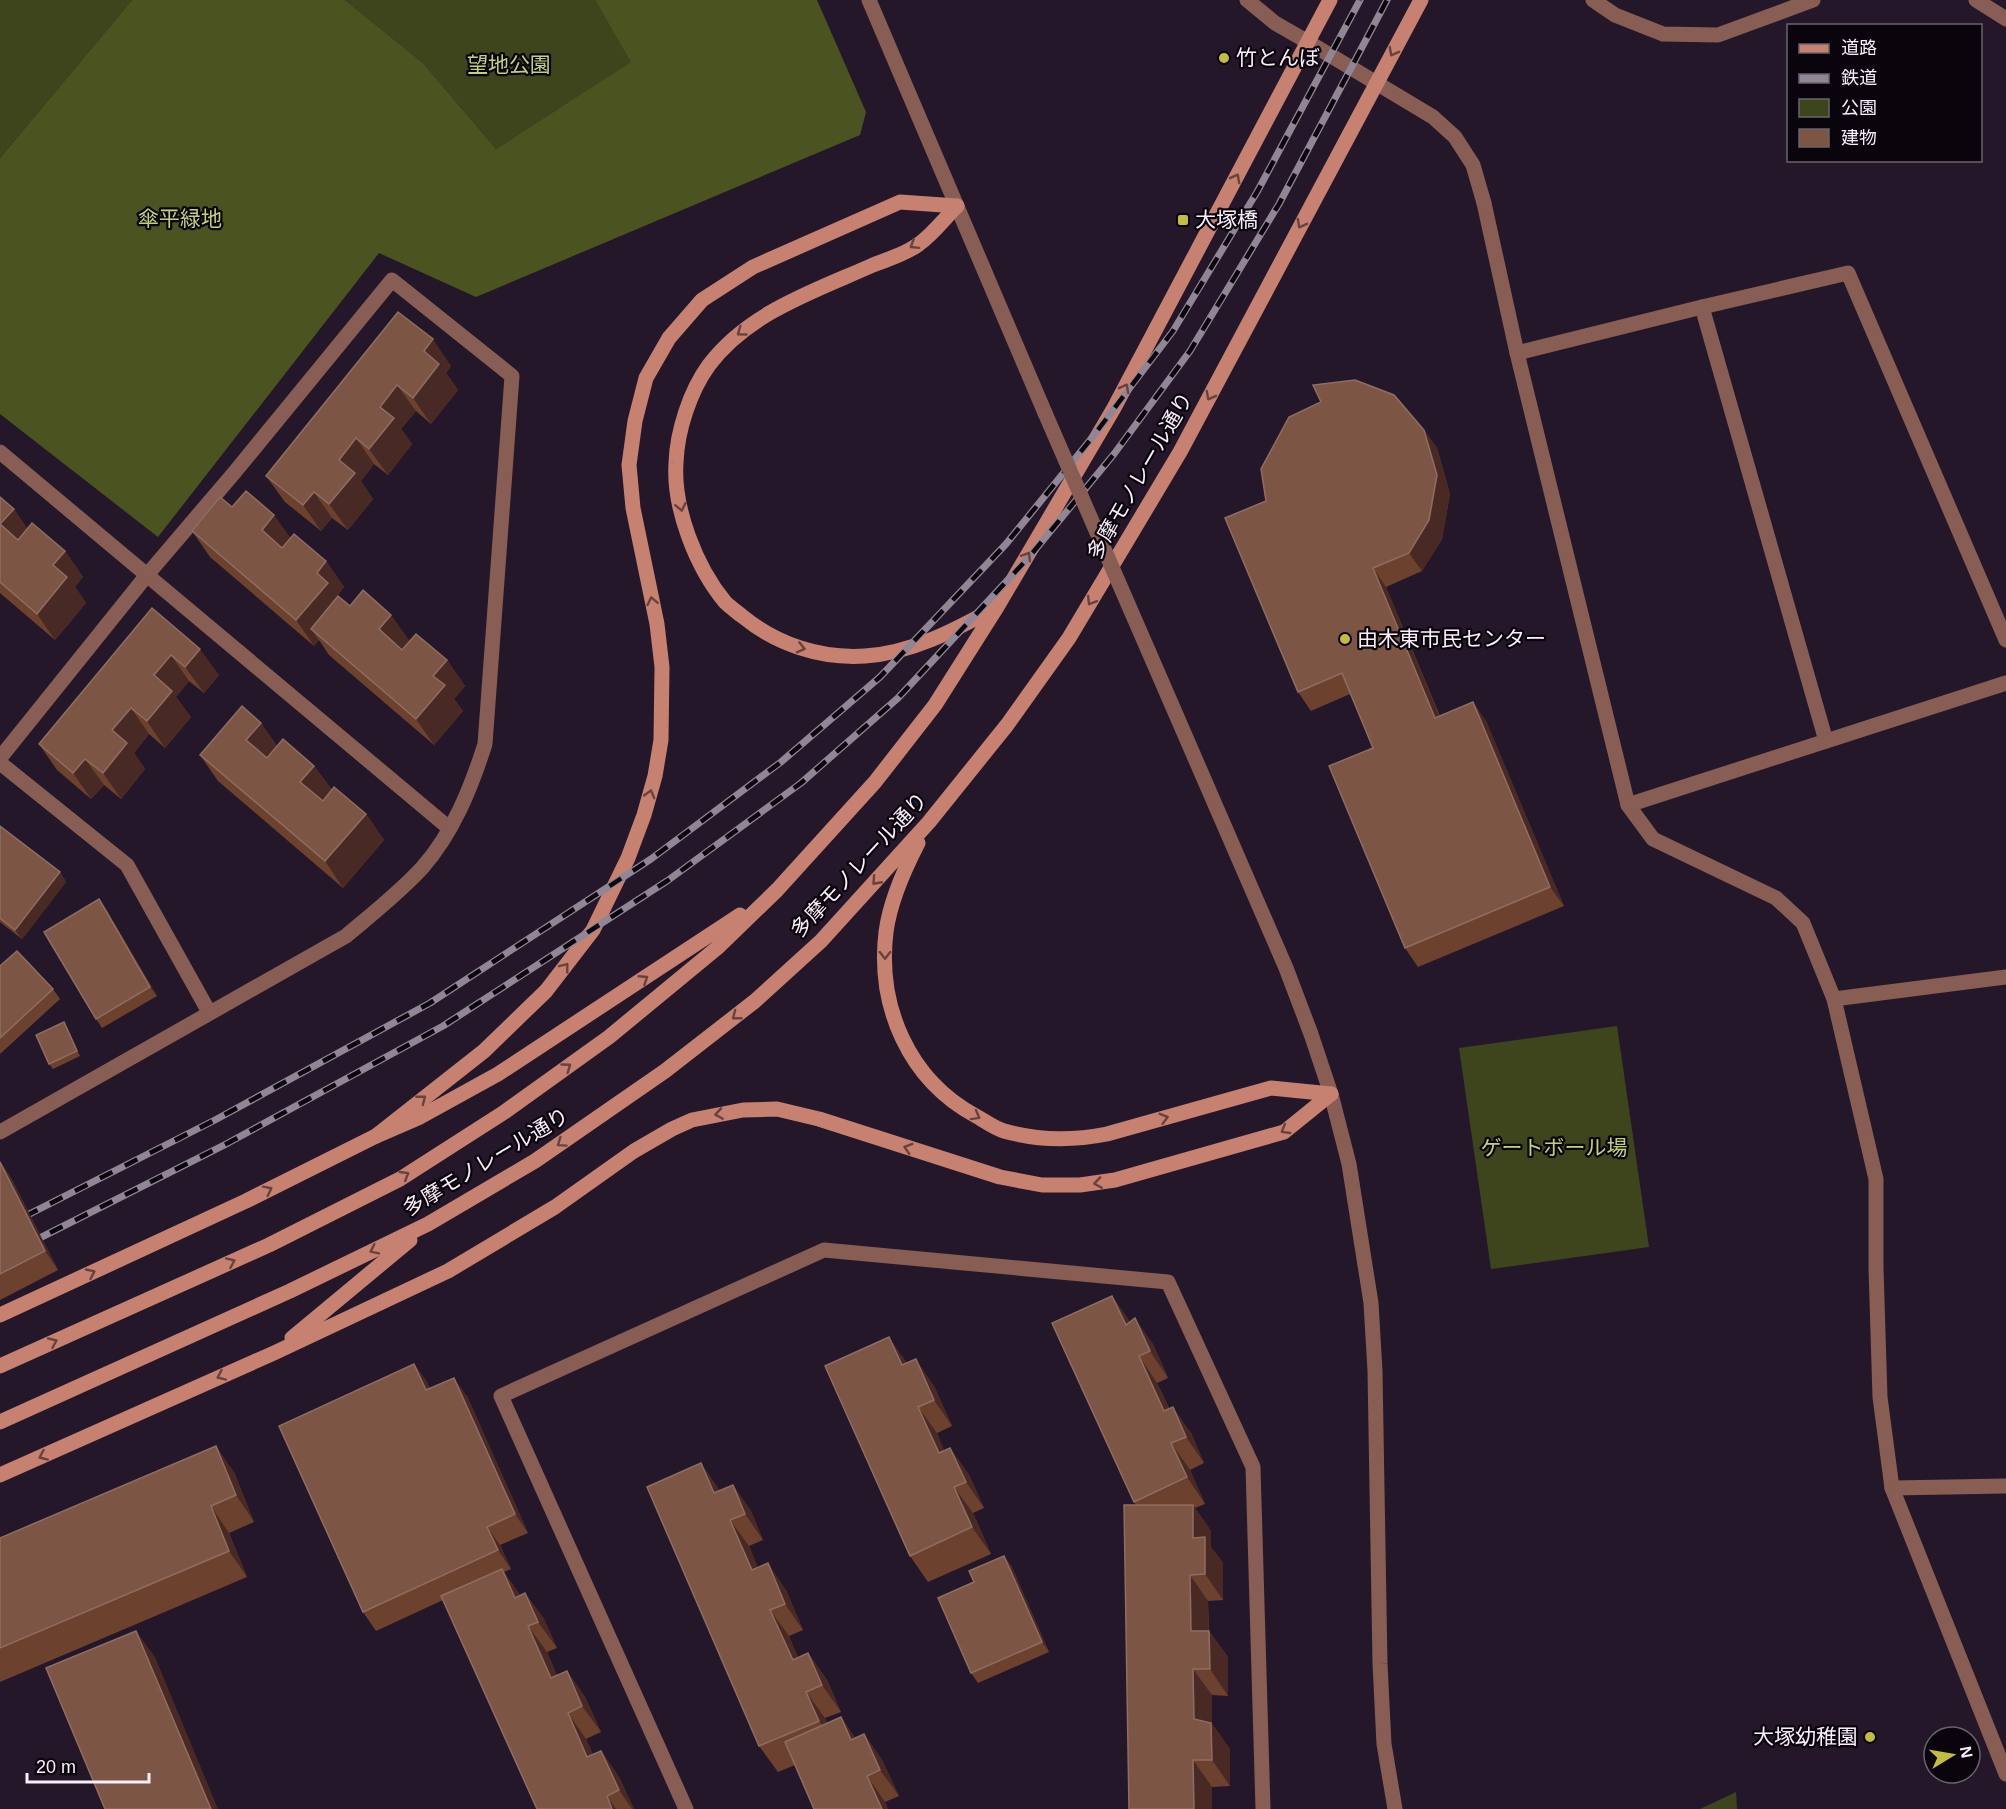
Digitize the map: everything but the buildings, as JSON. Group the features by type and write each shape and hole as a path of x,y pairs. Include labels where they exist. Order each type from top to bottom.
{"main road":[{"name":"多摩モノレール通り","path":"0,1366 269,1245 400,1179 504,1113 609,1037 717,948 777,890 875,783 935,705 997,607 1114,408 1330,0"},
{"name":"多摩モノレール通り","path":"0,1422 290,1291 428,1224 535,1161 665,1071 754,1001 821,941 929,822 1007,725 1069,638 1180,452 1420,0"},
{"path":"376,1136 484,1051 546,991 593,930 628,858 655,776 661,740 663,704 657,624 633,508 629,465 635,421 646,378 669,339 702,300 753,267 900,202 957,206"},
{"path":"957,206 918,245 772,310 733,338 708,366 692,395 681,431 675,464 679,502 688,536 705,571 726,603 754,626 787,644 825,654 864,656 908,649 960,628 997,607"},
{"path":"929,822 908,862 894,897 886,930 884,957 894,1022 910,1055 932,1083 960,1108 1002,1131 1044,1139 1080,1139 1107,1134 1271,1088 1331,1094"},
{"path":"0,1315 420,1117 498,1074 777,890"},
{"path":"0,1475 274,1353 448,1271 555,1207 634,1151 672,1129 709,1115 743,1110 777,1109 819,1119 1000,1178 1042,1185 1080,1185 1115,1180 1284,1132 1331,1094"},
{"path":"274,1353 428,1224"}],"street":[{"path":"869,0 1286,968 1331,1094 1349,1164 1371,1303 1375,1371 1380,1664 1384,1744 1395,1809"},
{"path":"1247,0 1275,23 1433,117 1455,137 1473,165 1628,805 1653,839 1776,898 1803,923 1834,999 1876,1179 1880,1397 1892,1488 2006,1774"},
{"path":"1593,0 1615,15 1664,34 1718,35 1813,0"},
{"path":"1976,0 2006,19"},
{"path":"1517,353 1848,273 2006,640"},
{"path":"0,758 147,575 392,280 512,376 485,744 470,790 424,866 396,894 346,936 0,1132"},
{"path":"1702,307 1826,741"},
{"path":"0,452 449,828"},
{"path":"1628,805 2006,683"},
{"path":"0,763 127,865 210,1011"},
{"path":"1834,999 2006,977"},
{"path":"686,1809 501,1396 824,1250 1168,1282 1253,1467 1263,1809"},
{"path":"1892,1488 2006,1485"}],"green space":[{"path":"0,0 132,0 0,158"},
{"name":"傘平緑地","path":"132,0 345,0 423,63 496,149 631,62 595,0 817,0 866,112 860,135 476,297 379,253 158,537 0,414 0,158"},
{"name":"望地公園","path":"345,0 595,0 632,62 496,149 423,63"},
{"name":"ゲートボール場","path":"1617,1026 1649,1247 1491,1269 1459,1048"},
{"path":"1736,1792 1737,1809 1700,1809"}],"railway":[{"path":"0,1229 215,1120 430,1003 651,859 781,762 880,677 1006,544 1091,439 1173,331 1257,192 1360,0"},
{"path":"0,1258 228,1143 443,1026 667,881 801,783 898,698 1030,556 1114,454 1190,351 1279,204 1387,0"}],"place":[{"name":"竹とんぼ","path":"1224,58"},
{"name":"大塚橋","path":"1183,220"},
{"name":"由木東市民センター","path":"1345,639"},
{"name":"大塚幼稚園","path":"1870,1737"}]}
